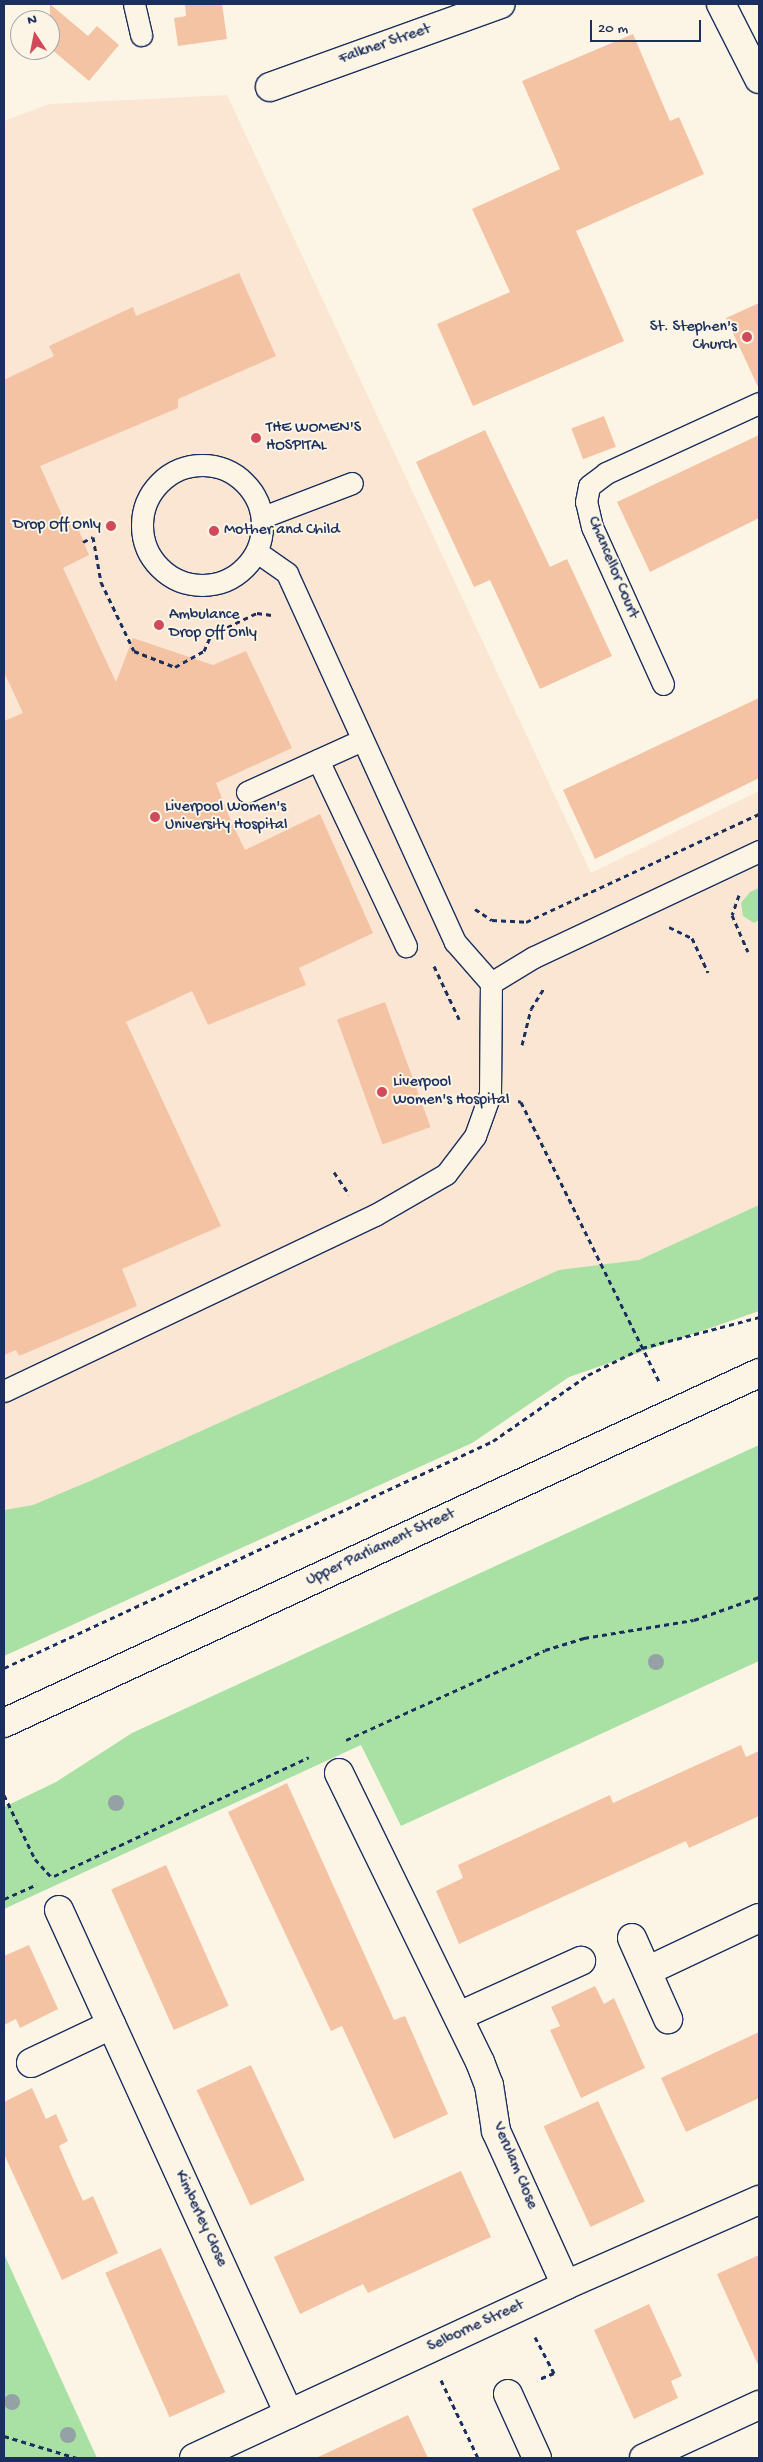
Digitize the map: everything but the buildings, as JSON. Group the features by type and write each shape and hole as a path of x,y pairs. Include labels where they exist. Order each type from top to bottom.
{"main road":[{"name":"Falkner Street","path":"270,87 501,4"},
{"path":"721,4 759,79"},
{"name":"Upper Parliament Street","path":"4,1723 759,1373"},
{"name":"Verulam Close","path":"339,1773 459,2016 489,2085 496,2131 566,2285"},
{"name":"Kimberley Close","path":"59,1910 289,2414"},
{"path":"647,1971 759,1918"},
{"path":"632,1938 668,2019"},
{"path":"459,2016 581,1961"},
{"path":"31,2063 110,2025"},
{"name":"Selborne Street","path":"194,2458 566,2285 759,2200"},
{"path":"508,2394 537,2458"},
{"path":"644,2458 759,2405"}],"lane":[{"path":"134,4 141,35"},
{"name":"Chancellor Court","path":"663,684 592,527 586,502 589,486 606,473 759,402"},
{"path":"210,465 229,470 246,482 257,500 263,517 256,552 245,568 228,580 208,585 188,584 169,576 154,562 144,545 141,525 145,504 155,487 170,473 189,466 210,465"},
{"path":"263,517 352,483"},
{"path":"4,1391 375,1215 446,1174 475,1136 490,1094 491,983 455,942 287,573 256,552"},
{"path":"247,792 362,740"},
{"path":"318,760 406,946"},
{"path":"491,983 534,957 759,851"}],"path":[{"path":"84,542 93,537 101,582 134,651 175,667 204,650 211,635 257,613 276,615"},
{"path":"471,907 492,920 526,922 759,814"},
{"path":"741,892 732,915 748,952"},
{"path":"661,928 668,927 692,938 708,972"},
{"path":"431,960 462,1025"},
{"path":"522,1047 531,1009 547,985"},
{"path":"520,1093 521,1102 674,1412"},
{"path":"513,1100 521,1102"},
{"path":"334,1172 346,1193 354,1195"},
{"path":"4,1668 493,1441 588,1375 642,1348 759,1317"},
{"path":"337,1744 545,1650 584,1638 694,1620 759,1598"},
{"path":"4,1898 51,1878 311,1756"},
{"path":"4,1795 35,1859 51,1878"},
{"path":"508,2394 554,2373 520,2307"},
{"path":"427,2350 478,2458"},
{"path":"4,2436 77,2458"}],"shaded area":[{"name":"Liverpool Women's Hospital","path":"227,95 591,873 759,791 759,1311 569,1377 472,1443 4,1656 4,121 49,104"}],"green space":[{"path":"759,888 759,920 754,923 743,916 741,903 750,892"},
{"path":"759,1205 759,1311 569,1377 472,1443 4,1656 4,1510 33,1505 90,1481 559,1270 639,1260"},
{"path":"759,1445 759,1661 401,1826 361,1745 4,1909 4,1807 56,1782 132,1733"},
{"path":"4,2254 97,2458 4,2458"}],"place":[{"name":"St. Stephen's Church","path":"747,337"},
{"name":"THE WOMEN'S HOSPITAL","path":"256,438"},
{"name":"Drop Off Only","path":"111,526"},
{"name":"Mother and Child","path":"214,531"},
{"name":"Ambulance Drop Off Only","path":"159,625"},
{"name":"Liverpool Women's University Hospital","path":"155,817"},
{"name":"Liverpool Women's Hospital","path":"382,1092"}]}
